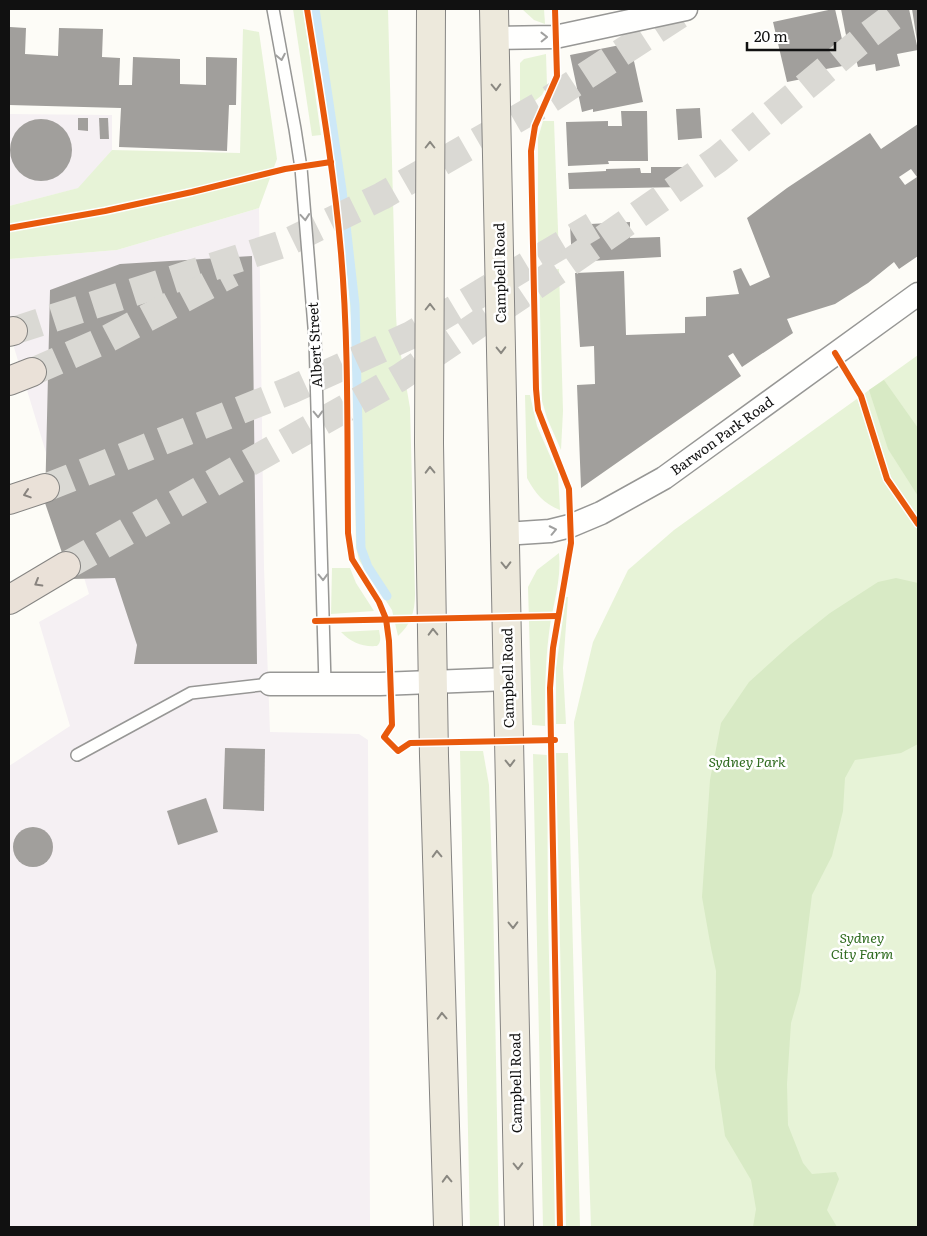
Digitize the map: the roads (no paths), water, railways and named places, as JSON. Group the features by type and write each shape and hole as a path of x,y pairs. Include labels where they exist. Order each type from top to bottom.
{"highway":[{"path":"9,500 45,488"},
{"path":"9,600 66,566"}],"main road":[{"path":"431,9 429,443 434,756 448,1227"},
{"name":"Campbell Road","path":"494,9 519,1227"}],"street":[{"path":"495,38 555,37 686,9"},
{"name":"Barwon Park Road","path":"505,534 550,531 570,526 601,513 664,478 918,294"},
{"path":"270,684 380,684 508,679"}],"lane":[{"path":"264,9 274,9"},
{"name":"Albert Street","path":"274,9 296,129 301,168 315,339 325,684"},
{"path":"77,755 191,693 270,684"}],"waterway":[{"path":"315,9 342,190 355,305 361,548 368,567 387,596"}],"tunnel":[{"path":"13,331 286,243 382,196 541,105 688,9"},
{"path":"66,566 399,378 718,159 863,39 903,9"},
{"path":"45,488 291,390 411,335 593,226"},
{"path":"32,372 107,339 232,273"}],"park label":[{"name":"Sydney Park","path":"747,762"},
{"name":"Sydney City Farm","path":"862,946"}]}
